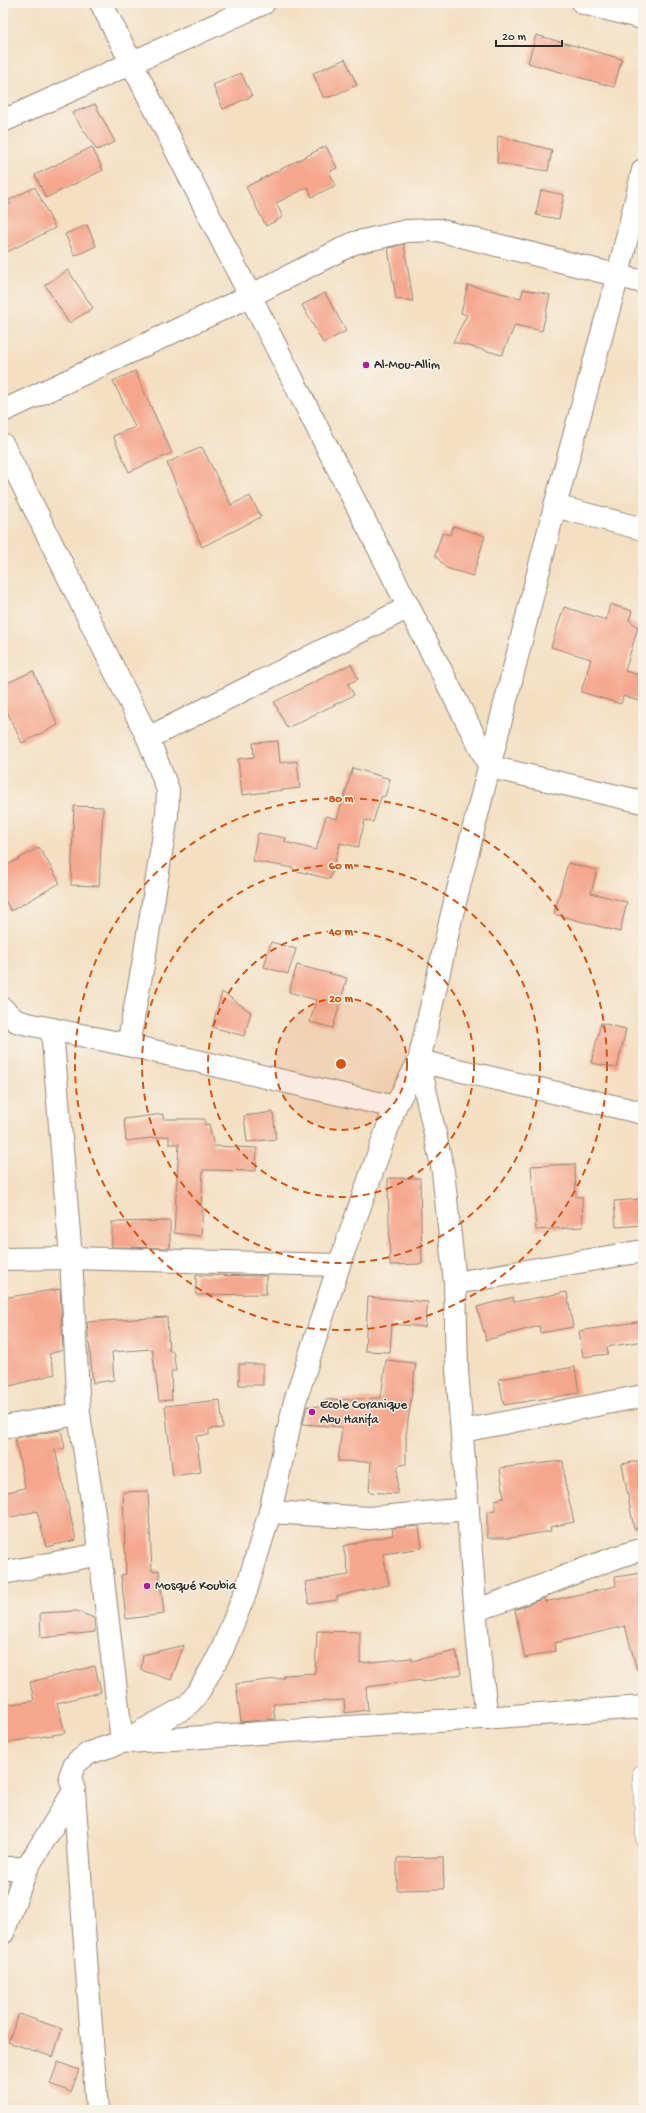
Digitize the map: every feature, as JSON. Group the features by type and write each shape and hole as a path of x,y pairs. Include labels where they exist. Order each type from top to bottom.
{"street":[{"path":"101,3 490,767"},
{"path":"3,121 264,3"},
{"path":"583,3 643,18"},
{"path":"97,2110 74,1792 70,1776 74,1766 89,1753 122,1742 186,1707 198,1693 222,1650 246,1591 270,1512 295,1400 339,1265 395,1107 419,1061 452,914 555,506 618,275 643,170"},
{"path":"3,411 250,296 354,243 407,231 438,230 643,282"},
{"path":"3,445 148,738 168,790 167,815 143,965 128,1045"},
{"path":"555,506 643,530"},
{"path":"148,738 409,607"},
{"path":"490,767 643,802"},
{"path":"3,1009 16,1021 128,1045 395,1107"},
{"path":"52,1029 71,1258 79,1414 100,1554 122,1742"},
{"path":"419,1061 643,1113"},
{"path":"419,1061 443,1171 454,1283 457,1370 476,1610 487,1718"},
{"path":"454,1283 643,1251"},
{"path":"3,1259 71,1258 339,1265"},
{"path":"462,1431 643,1396"},
{"path":"3,1427 79,1414"},
{"path":"270,1512 369,1518 468,1509"},
{"path":"476,1610 506,1600 609,1558 643,1549"},
{"path":"3,1573 100,1554"},
{"path":"122,1742 643,1707"},
{"path":"3,1933 27,1868 74,1792"},
{"path":"3,1868 27,1868"}],"lane":[{"path":"639,1772 643,1842"}],"building":[{"path":"536,35 622,59 614,87 528,63"},
{"path":"345,59 357,85 330,97 323,97 313,73"},
{"path":"241,73 252,96 223,109 213,85"},
{"path":"95,104 115,142 97,150 72,113"},
{"path":"498,136 552,150 548,171 497,163"},
{"path":"326,146 337,168 329,172 336,185 312,197 308,187 276,203 283,217 266,226 246,187"},
{"path":"92,147 103,170 46,198 35,175"},
{"path":"35,187 55,228 3,254 3,208 11,204 9,200"},
{"path":"541,190 564,195 559,219 536,215"},
{"path":"87,225 96,246 75,256 65,234"},
{"path":"404,244 413,301 396,299 388,248"},
{"path":"68,270 93,308 69,323 45,285"},
{"path":"468,285 521,298 523,289 550,295 542,331 515,325 502,355 453,342 467,315 461,313"},
{"path":"325,293 346,331 323,343 302,305"},
{"path":"135,371 172,453 129,472 113,436 135,427 113,381"},
{"path":"202,447 231,505 250,496 261,517 202,547 167,463"},
{"path":"453,526 485,536 473,576 446,568 435,555 442,533 450,535"},
{"path":"610,604 632,611 629,620 638,627 625,671 643,676 643,702 623,696 621,704 581,692 591,659 551,647 564,607 606,620"},
{"path":"351,664 358,679 348,684 354,695 287,728 274,702"},
{"path":"33,671 58,725 22,743 3,703 3,685"},
{"path":"278,741 280,763 297,761 300,788 242,795 238,759 254,757 253,743"},
{"path":"353,768 390,779 385,796 381,797 373,822 365,820 358,847 340,843 330,879 293,870 294,868 252,861 258,833 286,838 285,842 316,850 326,816 337,819"},
{"path":"74,806 103,807 99,886 71,885"},
{"path":"39,847 60,883 11,911 3,897 3,868"},
{"path":"568,863 597,870 591,893 627,902 620,932 554,914"},
{"path":"271,942 296,949 288,974 264,967"},
{"path":"297,965 347,978 333,1028 310,1022 316,1000 289,992"},
{"path":"222,992 251,1012 244,1036 212,1027"},
{"path":"601,1023 626,1029 617,1068 591,1063"},
{"path":"273,1112 276,1139 247,1142 244,1116"},
{"path":"163,1114 163,1119 205,1119 205,1125 209,1124 214,1146 257,1148 256,1171 203,1170 201,1236 174,1233 179,1144 169,1144 169,1136 126,1141 124,1119"},
{"path":"575,1164 576,1197 582,1197 583,1227 536,1230 531,1166"},
{"path":"388,1178 420,1178 422,1264 390,1265"},
{"path":"642,1199 643,1225 616,1227 614,1201"},
{"path":"170,1221 170,1248 112,1247 112,1222"},
{"path":"196,1275 266,1276 266,1294 196,1295"},
{"path":"60,1289 63,1350 49,1354 55,1374 3,1388 3,1298"},
{"path":"567,1292 573,1327 540,1333 539,1326 486,1340 477,1307 513,1297 514,1302"},
{"path":"368,1297 428,1302 425,1327 392,1324 390,1352 365,1351"},
{"path":"167,1317 169,1351 173,1351 176,1371 171,1371 172,1400 159,1401 152,1349 112,1352 114,1380 93,1383 87,1322"},
{"path":"643,1321 643,1341 607,1347 608,1354 583,1357 579,1331"},
{"path":"386,1360 416,1363 406,1435 406,1464 398,1466 397,1494 369,1492 371,1462 338,1461 342,1427 303,1424 307,1406 325,1407 326,1400 381,1398"},
{"path":"239,1364 263,1364 263,1385 239,1385"},
{"path":"575,1367 579,1393 504,1405 499,1379"},
{"path":"220,1400 223,1428 209,1429 209,1435 196,1436 201,1472 173,1476 165,1406"},
{"path":"61,1430 65,1448 55,1450 76,1540 46,1547 37,1511 3,1519 3,1493 25,1488 15,1438"},
{"path":"643,1460 643,1528 634,1529 622,1464"},
{"path":"563,1461 565,1483 574,1522 550,1527 551,1531 510,1538 487,1538 487,1511 495,1510 495,1500 504,1498 500,1468"},
{"path":"148,1491 152,1571 159,1570 164,1614 126,1619 121,1575 126,1574 123,1492"},
{"path":"419,1526 422,1548 383,1554 389,1585 337,1596 337,1600 309,1604 305,1582 349,1575 343,1546 393,1535 392,1528"},
{"path":"643,1573 643,1670 637,1670 625,1626 554,1643 555,1651 525,1658 515,1610 544,1598 545,1602 616,1586 615,1577"},
{"path":"77,1611 94,1618 95,1632 41,1638 40,1613"},
{"path":"317,1631 360,1632 360,1663 412,1658 412,1661 456,1651 461,1674 422,1682 421,1680 366,1687 368,1710 345,1713 344,1700 273,1704 275,1719 241,1722 236,1684 284,1678 284,1675 315,1673"},
{"path":"184,1645 171,1680 141,1670 143,1655"},
{"path":"95,1666 101,1692 57,1703 65,1733 3,1743 3,1705 34,1701 30,1682"},
{"path":"443,1857 444,1889 397,1890 397,1858"},
{"path":"19,2014 62,2029 53,2057 8,2042"},
{"path":"58,2062 79,2070 71,2092 50,2084"}],"place":[{"name":"Al-Mou-Allim","path":"366,365"},
{"name":"Ecole Coranique Abu Hanifa","path":"312,1412"},
{"name":"Mosqué Koubia","path":"147,1586"}]}
